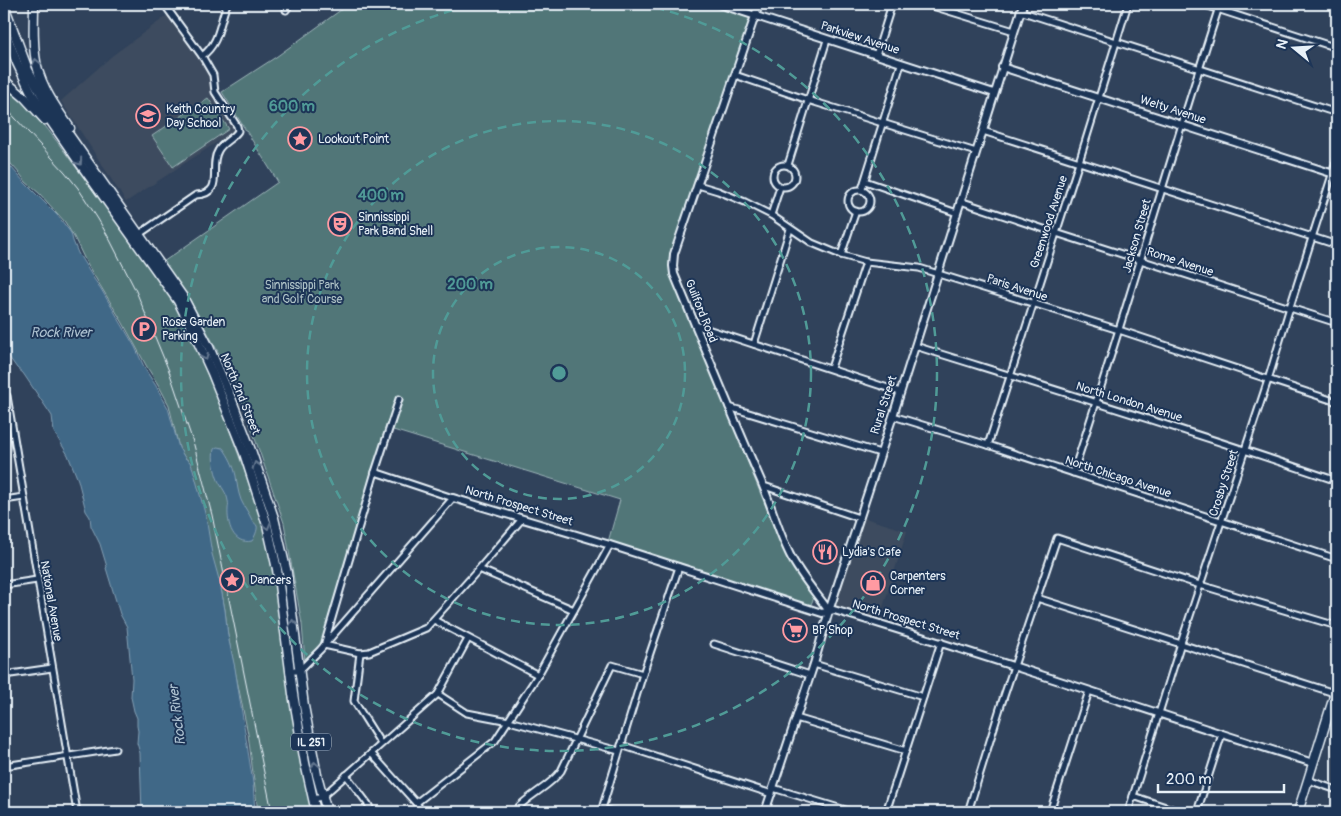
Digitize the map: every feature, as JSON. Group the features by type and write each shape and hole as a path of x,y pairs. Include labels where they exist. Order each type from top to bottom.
{"main road":[{"path":"34,4 34,47 37,66 43,84 131,224"},
{"name":"North 2nd Street","path":"4,5 28,70 46,102 184,298 209,347 252,453 274,518 286,573 304,706 317,775 327,812"},
{"name":"North 2nd Street","path":"4,29 17,63 32,94 68,148 178,301 212,373 244,454 267,525 277,569 293,694 316,812"},
{"path":"4,80 26,98 68,148"},
{"path":"1298,812 1335,695"}],"street":[{"path":"138,235 196,195 210,192 215,179 217,151 238,131 237,126 215,92 212,75 202,56 164,4"},
{"path":"202,56 210,50 215,42 227,4"},
{"path":"286,10 290,4"},
{"name":"Parkview Avenue","path":"719,4 994,93"},
{"name":"Guilford Road","path":"759,4 674,254 673,266 674,274 764,486 776,523 791,557 829,611"},
{"path":"876,55 892,4"},
{"path":"926,4 1014,31"},
{"name":"Rural Street","path":"765,812 814,664 829,611 893,416 1023,4"},
{"name":"Greenwood Avenue","path":"988,445 1128,4"},
{"path":"1202,4 1219,6 1337,48"},
{"name":"Jackson Street","path":"1073,473 1097,402 1219,6"},
{"path":"1020,11 1337,113"},
{"path":"788,165 827,40"},
{"path":"862,189 901,64"},
{"name":"Welty Avenue","path":"1002,67 1335,174"},
{"path":"735,75 808,100 976,152"},
{"path":"983,131 1337,245"},
{"name":"Crosby Street","path":"1128,812 1181,643 1335,174 1337,159"},
{"path":"780,187 791,185 795,180 794,171 788,165"},
{"path":"780,187 774,180 774,172 779,166 788,165"},
{"path":"865,181 957,213"},
{"name":"Paris Avenue","path":"698,185 745,202 771,215 812,243 841,255 866,262 919,268 937,273 1119,330 1337,402"},
{"path":"771,215 780,187"},
{"path":"856,212 850,205 849,197 854,191 862,189"},
{"path":"856,212 865,210 870,204 869,195 862,189"},
{"name":"Rome Avenue","path":"960,201 1337,323"},
{"path":"841,255 856,212"},
{"path":"754,344 790,229"},
{"path":"831,368 866,262"},
{"path":"695,325 900,392"},
{"name":"North London Avenue","path":"915,346 1246,449 1337,480"},
{"name":"National Avenue","path":"5,394 77,812"},
{"path":"324,645 375,472 399,399"},
{"path":"729,407 880,453"},
{"name":"North Chicago Avenue","path":"893,416 988,445 1337,559"},
{"name":"North Prospect Street","path":"375,472 822,613 834,610 941,642 1313,763"},
{"path":"764,486 859,518"},
{"path":"4,500 24,497"},
{"path":"290,671 300,671 453,498"},
{"path":"324,645 360,654 426,628 522,519"},
{"path":"968,812 1057,538 1200,585 1337,626"},
{"path":"416,803 495,741 538,675 610,545"},
{"path":"614,812 602,810 678,567"},
{"path":"479,569 574,610"},
{"path":"4,585 37,580"},
{"path":"1038,598 1181,643 1335,695"},
{"path":"434,620 538,675"},
{"path":"313,800 323,796 438,694 468,639"},
{"path":"886,812 941,642"},
{"path":"714,644 810,675"},
{"path":"360,654 354,701 382,744"},
{"path":"814,664 922,697"},
{"path":"514,812 527,798 556,778 612,665 643,674"},
{"path":"4,675 52,668"},
{"path":"1050,812 1089,691"},
{"path":"438,694 467,713 509,720 576,739 620,748 852,812"},
{"path":"796,718 906,751"},
{"path":"1197,812 1222,734"},
{"path":"4,766 115,749"},
{"path":"371,753 422,812"},
{"path":"346,775 372,812"},
{"path":"1308,780 1337,790"},
{"path":"1133,796 1181,812"},
{"path":"4,806 5,812"}],"shaded area":[{"name":"Keith Country Day School","path":"168,15 210,75 217,100 234,131 126,202 61,101 113,55"},
{"path":"863,515 865,518 907,531 880,617 884,622 837,608 836,606"}],"green space":[{"name":"Sinnissippi Park and Golf Course","path":"349,4 717,4 752,15 669,264 670,271 784,551 793,568 815,596 810,606 608,542 620,500 390,429 324,645 305,662 302,624 284,523 238,389 189,298 163,262 278,182 222,92 276,57"},
{"path":"4,84 41,120 169,292 207,373 264,528 274,580 293,717 312,812 258,812 248,734 228,636 220,583 212,560 200,497 190,462 179,448 169,405 87,264 65,222 4,156"},
{"path":"208,98 229,129 173,167 152,136"}],"water":[{"name":"Rock River","path":"4,159 58,216 71,233 78,253 135,347 145,369 168,408 179,448 193,469 206,517 212,554 225,610 253,783 255,812 142,812 140,753 137,743 137,718 131,697 132,679 127,627 120,614 100,544 91,526 78,480 68,455 54,432 52,416 23,373 4,350"},
{"path":"217,447 223,448 233,465 241,500 252,521 257,526 252,541 240,540 230,527 227,498 215,472 213,456 214,449"}],"railway":[{"path":"4,106 65,172 98,219 136,291 169,371 194,445 212,515 272,812"}],"place":[{"name":"Keith Country Day School","path":"148,116"},
{"name":"Lookout Point","path":"300,139"},
{"name":"Sinnissippi Park Band Shell","path":"340,224"},
{"name":"Rose Garden Parking","path":"144,329"},
{"name":"Lydia's Cafe","path":"825,552"},
{"name":"Dancers","path":"232,580"},
{"name":"Carpenters Corner","path":"873,583"},
{"name":"BP Shop","path":"795,630"}]}
